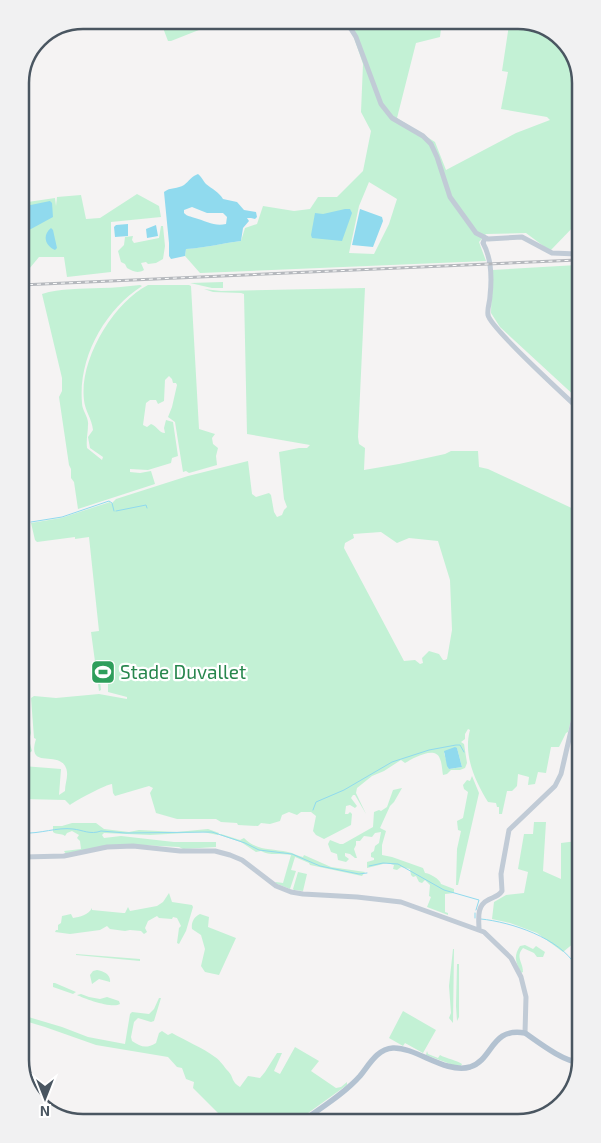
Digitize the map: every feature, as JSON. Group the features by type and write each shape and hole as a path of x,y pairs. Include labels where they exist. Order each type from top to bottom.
{"main road":[{"path":"313,1114 352,1085 382,1051 394,1048 451,1066 468,1067 476,1063 506,1034 515,1032 525,1033 560,1054 572,1059"}],"street":[{"path":"351,29 356,37 381,104 392,118 423,136 431,144 451,200 473,230 485,238 518,236 552,253 572,254"},
{"path":"485,238 483,243 490,260 488,311 491,322 572,402"},
{"path":"479,930 481,906 486,900 502,892 501,874 509,830 558,780 572,729"},
{"path":"29,858 63,856 107,847 134,846 180,851 215,851 242,860 268,881 284,890 303,894 401,902 479,930 511,958 519,973 526,998 525,1033"}],"green space":[{"path":"163,29 201,29 171,41 168,41"},
{"path":"351,29 441,29 440,37 416,43 397,118 435,142 446,170 516,133 550,120 547,117 501,109 508,72 502,71 508,29 529,30 542,34 554,42 565,56 571,72 572,228 550,251 526,233 486,234 479,242 486,261 200,273 185,256 186,249 241,241 245,228 257,224 263,206 294,211 310,209 318,197 337,197 363,171 371,131 361,112 363,64","holes":["369,182 397,199 389,224 374,254 349,253 359,206"]},
{"path":"137,194 159,206 161,217 111,222 111,272 67,277 64,257 39,257 29,269 29,202 55,198 56,206 57,197 81,195 86,219 100,218"},
{"path":"161,226 163,226 165,246 163,259 156,263 141,263 144,270 139,272 127,268 121,262 118,251 124,245 125,237 133,236 132,240 134,243 159,238"},
{"path":"572,265 572,393 500,327 491,313 492,270"},
{"path":"223,282 223,288 212,288 190,283"},
{"path":"148,285 189,285 191,286 199,429 215,434 212,438 213,444 218,448 216,456 217,465 189,473 183,472 175,422 168,417 177,385 173,383 169,376 165,380 164,401 158,404 156,400 150,400 146,403 143,425 147,427 151,424 165,433 166,420 173,422 178,456 172,458 171,463 148,470 130,469 130,472 140,473 151,471 155,484 78,509 74,482 71,478 59,397 62,391 62,378 42,294 64,290 142,286 116,308 106,321 89,352 82,386 82,406 88,422 87,448 102,460 103,457 90,448 88,437 93,430 84,400 87,368 101,334 123,305 135,293"},
{"path":"365,288 358,437 359,444 365,448 364,470 445,454 451,451 478,451 479,467 488,469 572,508 572,716 568,732 559,747 551,747 546,773 538,772 535,784 528,785 529,777 518,774 517,786 512,791 507,791 502,814 499,814 499,807 497,807 496,803 488,802 475,777 469,758 468,739 470,730 468,729 465,739 461,742 464,744 467,763 465,768 451,770 443,775 440,759 434,753 424,754 405,763 401,760 372,776 357,788 356,793 366,814 355,795 353,795 351,798 357,806 355,808 350,805 346,806 345,814 350,812 352,814 351,825 324,839 313,831 316,816 311,812 301,812 297,815 289,812 282,815 280,821 270,824 261,823 258,826 238,825 237,823 221,822 216,819 177,819 156,813 150,793 153,788 149,786 115,796 112,784 70,805 65,800 29,799 29,766 61,769 59,795 65,791 67,776 66,768 62,763 57,760 39,757 35,754 36,739 34,738 31,698 34,696 56,698 99,694 127,699 127,697 108,692 108,681 100,681 101,690 99,691 91,632 99,631 89,537 37,542 31,523 61,518 110,502 111,504 116,499 188,476 248,461 252,494 256,497 269,493 274,512 277,517 282,515 287,507 284,499 279,452 307,448 310,445 247,434 244,294 213,292 204,289 221,291","holes":["381,532 397,543 409,538 438,541 450,580 452,630 447,659 445,660 439,654 429,651 422,658 423,663 420,664 415,660 404,661 344,548 345,543 354,538 353,534","457,748 462,767 449,769 444,753"]},
{"path":"29,718 31,733 29,740"},
{"path":"29,740 32,751 29,753"},
{"path":"472,776 479,793 458,885 456,885 457,849 461,831 458,830 457,821 463,818 468,792 464,789 463,785 467,780 470,781"},
{"path":"402,788 390,806 380,828 386,831 382,845 382,855 423,868 425,873 439,880 441,884 454,889 454,893 445,894 445,912 448,915 427,907 431,897 429,896 430,885 425,880 422,883 419,882 416,876 413,877 411,875 410,869 401,867 397,870 393,869 394,865 387,863 367,868 367,862 374,860 371,857 371,853 379,843 381,832 375,833 372,837 364,836 360,841 356,841 354,849 357,858 345,853 345,856 349,859 346,862 338,860 337,854 331,852 328,844 330,840 343,844 373,827 374,812 381,811 387,807 393,790"},
{"path":"534,822 546,822 543,871 561,879 561,843 572,842 572,945 563,952 537,933 510,923 492,919 494,902 506,895 524,893 528,872 518,869 524,834 533,834"},
{"path":"72,823 96,823 104,829 129,832 139,830 177,832 208,829 219,833 218,835 203,832 150,835 104,833 102,835 104,838 121,836 174,842 216,842 216,847 183,849 179,847 140,845 66,854 64,851 81,849 80,841 77,838 79,835 72,831 65,836 53,832 53,826"},
{"path":"221,834 240,840 244,838 259,847 288,852 303,857 304,855 331,867 365,872 362,876 310,865 295,857 291,870 296,871 290,889 275,883 283,883 291,855 256,852 241,842"},
{"path":"298,872 307,874 303,891 293,889"},
{"path":"169,893 172,902 192,905 193,907 186,931 179,944 177,943 181,926 177,918 173,917 172,919 159,918 157,916 148,921 145,928 147,932 144,934 141,931 110,929 107,926 100,930 70,934 55,932 58,930 62,916 71,914 73,918 78,917 86,914 92,908 92,910 125,913 128,907 130,911 157,906 163,902"},
{"path":"200,914 209,917 208,927 236,938 219,975 205,972 201,966 205,949 201,935 192,929 193,920"},
{"path":"525,945 533,949 536,946 545,952 543,957 537,957 534,953 523,948 519,957 523,968 521,973 516,956 520,946"},
{"path":"453,949 453,1023 449,1018 451,1013 449,986"},
{"path":"76,955 140,959 140,961"},
{"path":"457,964 459,964 459,1017 457,1021 456,1006"},
{"path":"97,970 106,974 110,982 99,979 92,984 90,975 93,971"},
{"path":"53,983 76,992 73,994 53,987"},
{"path":"81,994 100,999 107,997 119,1001 120,1004 99,1003 77,995"},
{"path":"159,998 161,998 154,1021 151,1022 138,1018 134,1022 132,1041 146,1047 156,1043 159,1033 162,1031 168,1035 172,1033 217,1059 240,1087 248,1076 260,1078 277,1053 282,1053 274,1071 280,1074 295,1047 319,1061 311,1071 336,1088 341,1087 347,1082 347,1085 307,1114 219,1114 193,1088 194,1082 186,1079 182,1068 177,1067 168,1057 96,1045 29,1022 29,1017 88,1037 125,1044 130,1014 132,1012 149,1014 154,1009"},
{"path":"403,1011 436,1030 423,1053 405,1043 403,1046 389,1038"},
{"path":"427,1051 428,1054 438,1058 440,1055 462,1064 461,1066 453,1065 426,1055"}],"water":[{"path":"198,174 223,199 237,202 244,210 256,212 257,217 255,219 247,218 249,221 243,228 241,241 186,249 185,256 171,259 169,256 164,192 184,185","holes":["192,207 207,213 223,213 227,217 226,224 214,224 189,216 184,213 184,210"]},
{"path":"50,201 52,203 53,217 29,230 29,205"},
{"path":"350,209 352,213 342,241 312,238 315,213 323,214"},
{"path":"360,209 382,217 383,221 373,247 352,245"},
{"path":"128,224 128,236 115,237 114,227 116,225"},
{"path":"156,225 158,236 147,238 146,229"},
{"path":"51,228 57,248 55,250 49,246 46,240 46,234"},
{"path":"457,748 462,767 449,769 444,751"}],"waterway":[{"path":"31,522 62,517 109,501 112,503 114,511"},
{"path":"116,511 146,505 147,508"},
{"path":"313,810 316,802 344,790 392,762 429,750 456,745 460,745 464,752"},
{"path":"29,833 67,829 93,833 101,831 126,833 212,832 245,843 259,850 292,854 320,866 359,874 367,873"},
{"path":"369,866 383,863 398,864 444,890 479,900 476,910"},
{"path":"475,913 475,918"},
{"path":"481,919 506,924 534,933 559,947 572,960"}],"railway":[{"path":"29,285 572,260"}],"place":[{"name":"Stade Duvallet","path":"103,672"}]}
